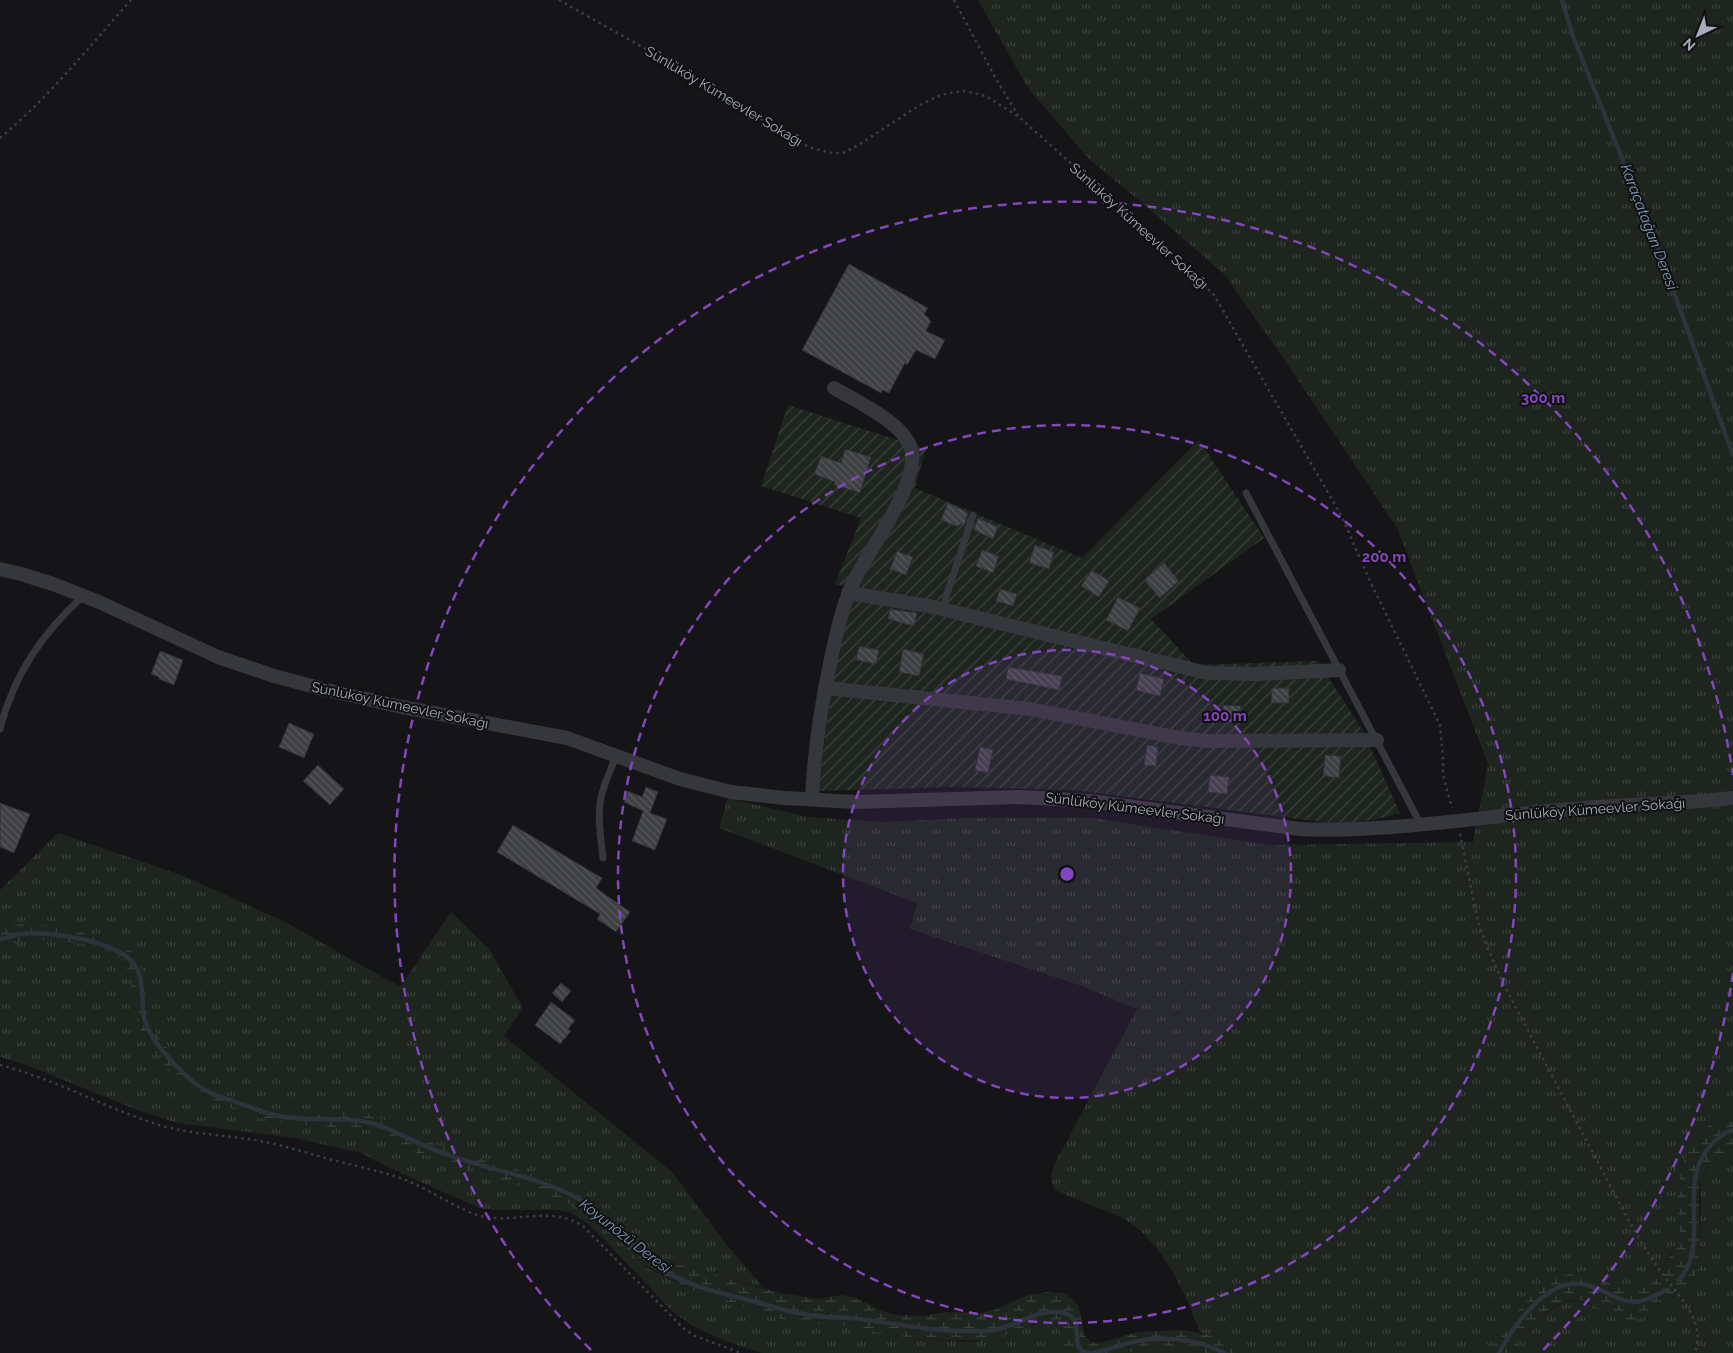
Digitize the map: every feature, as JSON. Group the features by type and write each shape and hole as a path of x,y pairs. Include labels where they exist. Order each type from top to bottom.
{"street":[{"path":"812,799 814,755 825,688 839,623 848,592 889,522 903,490 912,459 911,449 907,442 891,424 834,388"},
{"name":"Sünlüköy Kümeevler Sokağı","path":"0,569 21,574 83,596 218,657 274,676 402,707 567,738 680,779 731,792 785,798 855,802 1021,796 1089,801 1300,829 1361,829 1421,825 1574,808 1641,806 1733,798"},
{"path":"848,592 912,602 1207,673 1259,674 1339,670"},
{"path":"825,688 1030,709 1180,738 1208,741 1377,740"}],"lane":[{"path":"1246,493 1421,825"},
{"path":"942,609 973,515"},
{"path":"0,729 16,684 31,656 61,617 83,596"},
{"path":"604,858 600,831 601,798 616,756"}],"path":[{"path":"0,138 50,93 131,0"},
{"name":"Sünlüköy Kümeevler Sokağı","path":"559,0 727,95 790,139 832,154 843,153 920,105 949,93 965,91 986,96 1019,117 1189,269 1214,295 1219,303 1342,517 1369,580 1440,725 1443,775 1446,791 1457,820"},
{"path":"954,0 996,79 1019,117"},
{"path":"1457,820 1478,922 1502,981 1646,1251 1691,1313 1698,1329 1698,1346 1695,1353"},
{"path":"0,1065 53,1082 160,1125 187,1131 265,1142 384,1173 428,1190 475,1214 505,1218 556,1216 567,1218 584,1227 683,1328 695,1336 741,1353"}],"green space":[{"path":"978,0 1733,0 1733,1113 1713,1123 1678,1207 1680,1225 1677,1242 1656,1279 1642,1287 1628,1289 1589,1276 1534,1295 1499,1334 1489,1353 1244,1353 1224,1339 1200,1332 1175,1276 1167,1262 1148,1238 1128,1221 1054,1189 1051,1177 1054,1165 1137,1009 1082,986 910,929 917,903 719,828 728,798 808,817 880,822 965,818 1093,818 1270,845 1473,842 1488,764 1397,528 1284,359 1224,274 1089,159 1028,88"},
{"path":"788,405 926,449 915,488 1082,558 1199,440 1264,538 1151,619 1194,665 1318,661 1363,731 1400,813 1362,821 1323,822 1073,790 957,787 818,791 830,698 853,588 835,584 861,518 761,486"},
{"path":"58,833 184,876 285,922 400,987 451,912 489,949 523,1008 504,1036 672,1172 727,1245 763,1287 687,1268 654,1256 643,1266 711,1299 750,1308 796,1324 835,1324 916,1339 975,1342 1044,1321 1054,1322 1060,1329 1063,1353 762,1353 725,1341 693,1326 673,1312 599,1234 583,1220 569,1212 558,1210 492,1210 479,1208 361,1153 295,1138 177,1123 135,1109 29,1066 0,1057 0,890"},
{"path":"23,924 52,926 89,934 121,945 134,954 143,974 147,1010 154,1028 168,1050 191,1077 207,1088 249,1104 279,1112 302,1115 357,1113 372,1115 429,1142 529,1173 568,1189 597,1206 645,1248 666,1261 780,1293 819,1299 841,1295 856,1298 884,1312 897,1315 924,1316 946,1312 981,1313 994,1310 1028,1295 1049,1292 1063,1293 1072,1298 1079,1308 1085,1336 1091,1342 1099,1343 1138,1332 1180,1330 1215,1335 1229,1340 1244,1353 1205,1353 1170,1348 1147,1348 1126,1353 1063,1353 1060,1329 1054,1322 1044,1321 991,1341 916,1339 835,1324 796,1324 750,1308 711,1299 643,1265 620,1241 583,1210 563,1201 510,1182 480,1174 450,1162 419,1154 375,1131 275,1122 252,1116 196,1095 170,1072 150,1047 141,1031 128,970 121,959 111,952 84,944 37,938 0,946 0,927"},
{"path":"1733,1113 1733,1151 1715,1161 1708,1168 1700,1183 1701,1262 1695,1274 1682,1291 1652,1313 1633,1320 1615,1316 1584,1301 1568,1301 1548,1311 1530,1327 1512,1353 1489,1353 1498,1335 1522,1306 1541,1288 1562,1276 1572,1274 1583,1275 1623,1287 1633,1288 1656,1278 1671,1255 1678,1236 1680,1226 1678,1207 1680,1178 1682,1167 1690,1148 1708,1127"},
{"path":"1733,1151 1733,1353 1512,1353 1516,1344 1539,1318 1562,1303 1577,1300 1600,1308 1674,1298 1688,1285 1700,1263 1701,1179 1709,1166 1720,1156"},
{"path":"1147,1348 1184,1348 1205,1353 1126,1353"}],"building":[{"path":"849,264 928,308 924,314 931,321 926,331 945,340 935,359 916,350 907,365 905,363 889,393 883,390 881,393 802,350"},
{"path":"845,449 871,457 860,493 834,485 835,482 814,474 821,456 841,463"},
{"path":"948,503 968,513 964,526 960,524 958,527 941,520"},
{"path":"978,518 998,527 993,539 974,530"},
{"path":"1035,545 1054,552 1049,569 1029,563"},
{"path":"982,550 999,556 993,573 976,566"},
{"path":"897,551 913,557 906,575 890,569"},
{"path":"1164,563 1179,581 1160,598 1144,580"},
{"path":"1092,570 1109,581 1099,597 1081,586"},
{"path":"1000,589 1017,594 1013,606 996,601"},
{"path":"1118,597 1140,608 1128,631 1106,620"},
{"path":"890,609 917,613 914,626 888,619"},
{"path":"859,646 879,650 876,664 856,660"},
{"path":"903,649 924,654 919,676 899,672"},
{"path":"160,651 183,660 174,685 151,674"},
{"path":"1008,667 1062,676 1059,690 1006,679"},
{"path":"1140,673 1164,679 1160,696 1136,690"},
{"path":"1272,688 1289,688 1289,703 1271,703"},
{"path":"1223,705 1241,706 1240,722 1223,721"},
{"path":"289,723 314,734 304,758 279,747"},
{"path":"1147,745 1158,747 1156,766 1144,765"},
{"path":"980,747 993,750 988,773 975,770"},
{"path":"1325,755 1341,756 1339,778 1323,776"},
{"path":"318,765 344,789 330,805 303,781"},
{"path":"1210,775 1229,777 1227,794 1208,792"},
{"path":"646,787 658,792 650,813 667,819 655,850 632,841 643,811 624,802 628,791 642,797"},
{"path":"0,803 30,814 14,853 0,847"},
{"path":"513,825 602,878 596,888 630,912 616,932 597,919 600,914 497,852"},
{"path":"561,983 571,991 562,1002 552,993"},
{"path":"551,1002 575,1020 568,1029 571,1031 560,1044 535,1025"}],"waterway":[{"name":"Karaçatağan Deresi","path":"1562,0 1573,36 1659,251 1733,455"},
{"name":"Koyunözü Deresi","path":"0,939 32,933 63,936 97,943 124,955 137,969 142,989 144,1017 153,1037 179,1069 198,1086 210,1093 278,1116 303,1119 353,1120 371,1123 460,1159 528,1178 561,1190 590,1206 657,1265 679,1279 700,1287 798,1313 954,1331 996,1330 1032,1316 1060,1312 1069,1315 1074,1320 1078,1345 1081,1350 1088,1353 1153,1339 1190,1341 1224,1353"},
{"name":"Koyunözü Deresi","path":"1679,1280 1688,1265 1693,1249 1695,1177 1701,1160 1716,1140 1733,1130"},
{"name":"Koyunözü Deresi","path":"1499,1353 1522,1318 1544,1296 1557,1288 1570,1284 1583,1284 1619,1299 1634,1302 1648,1299 1666,1290"}]}
